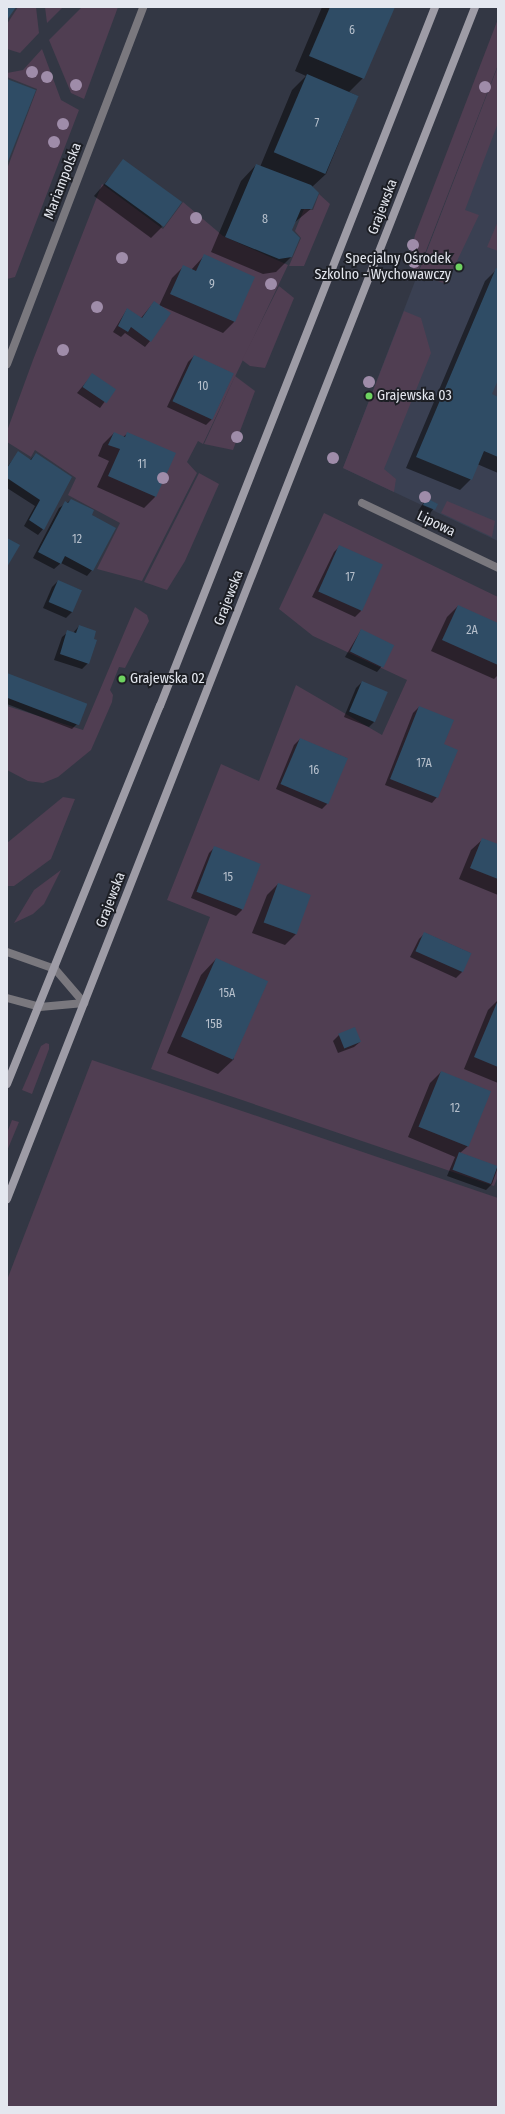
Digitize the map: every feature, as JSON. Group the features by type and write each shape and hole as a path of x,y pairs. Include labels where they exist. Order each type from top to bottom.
{"main road":[{"name":"Grajewska","path":"7,1084 55,969 435,7"},
{"name":"Grajewska","path":"7,1199 475,7"}],"street":[{"name":"Mariampolska","path":"7,364 143,7"},
{"name":"Lipowa","path":"362,503 498,568"},
{"path":"7,952 55,969 84,1003"},
{"path":"7,998 40,1006 84,1003"}],"shaded area":[{"path":"18,7 36,7 39,33 20,53 7,49 7,24"},
{"path":"45,7 63,7 47,23"},
{"path":"82,7 118,7 84,99 71,93 49,40"},
{"path":"498,19 498,65 417,274 413,269 411,253 415,235"},
{"path":"42,49 61,100 79,110 15,277 7,279 7,169 37,89 7,77 7,73 23,70"},
{"name":"Specjalny Ośrodek Szkolno - Wychowawczy","path":"498,66 498,541 343,468"},
{"path":"498,66 498,123 465,210 479,215 446,284 418,274"},
{"path":"102,184 163,229 183,202 223,236 288,265 203,444 198,441 187,462 197,473 142,581 97,569 120,523 68,495 76,478 35,450 31,457 7,442 7,431 33,360"},
{"path":"319,194 330,204 304,266 289,266 301,238 295,231 304,209 313,210"},
{"path":"498,221 498,251 487,247"},
{"path":"279,286 294,298 265,368 250,366 242,360"},
{"path":"404,311 421,318 431,353 384,469 396,479 394,492 343,468"},
{"path":"235,376 255,391 233,450 204,444"},
{"path":"199,473 219,484 185,561 167,590 144,582"},
{"path":"447,501 495,521 492,537 441,513"},
{"path":"324,513 498,597 498,1176 494,1186 151,1069 210,917 167,900 221,764 259,781 296,685 382,735 407,680 313,636 279,609"},
{"path":"135,607 147,615 149,621 125,668 119,667 110,690 113,695 112,702 91,750 58,777 43,783 28,781 7,770 7,706 83,730"},
{"path":"63,797 75,799 51,859 14,886 7,886 7,843"},
{"path":"61,870 44,904 33,914 14,923 34,890"},
{"path":"46,1043 49,1044 49,1049 32,1094 22,1090 41,1046"},
{"path":"92,1060 498,1198 498,2107 7,2107 7,1280"},
{"path":"12,1120 19,1122 7,1151 7,1133"}],"building":[{"path":"7,7 16,7 7,20"},
{"path":"330,7 395,7 364,79 309,56"},
{"path":"307,74 359,96 325,174 274,152"},
{"path":"7,79 36,90 7,164"},
{"path":"123,159 182,202 164,227 105,184"},
{"path":"256,164 311,185 319,193 312,209 301,209 292,230 300,238 292,257 279,259 225,237"},
{"path":"204,254 255,277 235,322 170,294 183,265 196,271"},
{"path":"496,268 498,269 498,380 492,394 498,397 498,457 484,451 472,480 416,457"},
{"path":"154,301 171,313 151,342 131,327 128,332 118,326 127,308 142,318"},
{"path":"194,355 234,374 212,420 172,401"},
{"path":"92,373 116,389 107,403 82,387"},
{"path":"114,432 125,437 127,432 176,453 156,497 108,476 120,449 108,445"},
{"path":"18,451 31,460 36,453 72,477 44,530 29,520 40,500 7,478 7,468"},
{"path":"426,498 438,504 435,510 423,505"},
{"path":"71,499 94,510 92,515 116,528 93,571 65,556 61,564 38,552 65,501 68,503"},
{"path":"7,538 20,545 7,567"},
{"path":"339,545 383,565 362,611 318,592"},
{"path":"58,580 82,590 73,612 49,602"},
{"path":"458,605 498,623 498,665 442,640"},
{"path":"79,625 96,631 94,639 97,640 89,664 60,654 67,630 76,633"},
{"path":"361,629 394,645 383,668 350,651"},
{"path":"7,673 87,704 79,725 7,698"},
{"path":"362,681 388,692 375,722 349,711"},
{"path":"419,706 454,720 444,744 458,750 438,798 390,779"},
{"path":"300,738 348,758 328,804 280,784"},
{"path":"482,838 498,844 498,879 470,868"},
{"path":"214,846 261,864 243,910 196,892"},
{"path":"278,883 311,895 297,934 264,922"},
{"path":"424,932 472,953 463,972 415,951"},
{"path":"216,958 268,981 233,1060 181,1037"},
{"path":"498,1000 498,1067 474,1057"},
{"path":"355,1027 361,1042 344,1049 338,1034"},
{"path":"441,1071 491,1091 469,1147 419,1127"},
{"path":"459,1152 498,1166 491,1184 453,1170"}],"place":[{"name":"Specjalny Ośrodek Szkolno - Wychowawczy","path":"459,267"},
{"name":"Grajewska 03","path":"369,396"},
{"name":"Grajewska 02","path":"122,679"}]}
